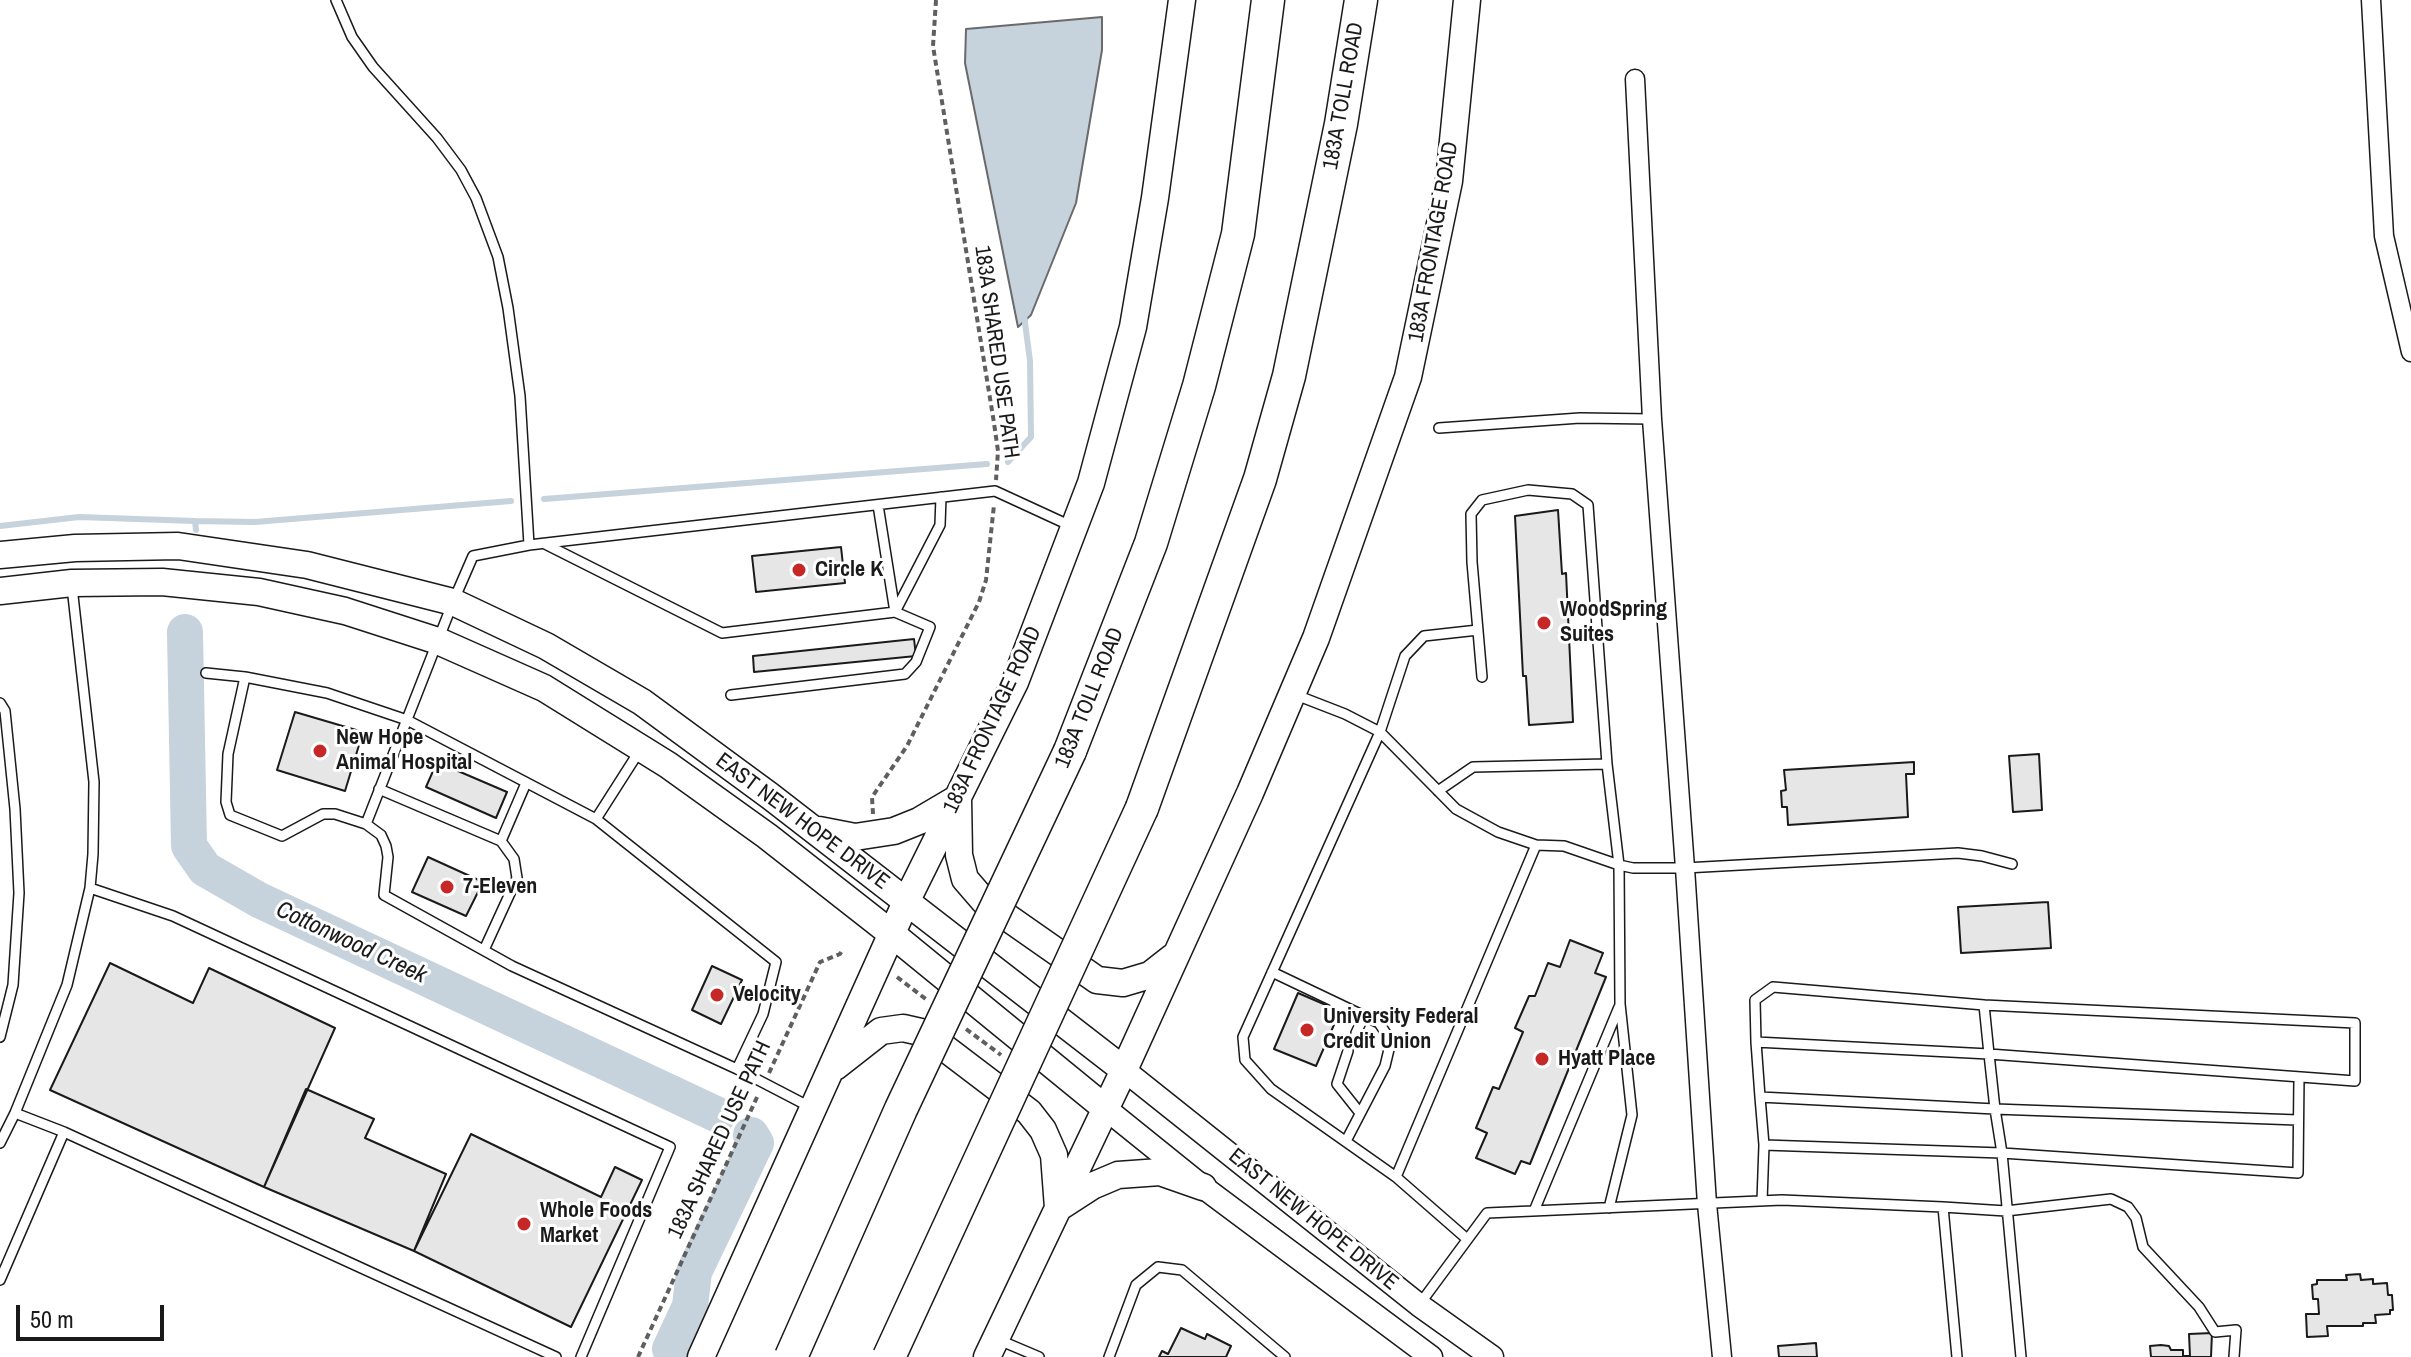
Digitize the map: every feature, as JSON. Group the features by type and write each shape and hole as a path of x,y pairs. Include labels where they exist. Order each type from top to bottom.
{"highway":[{"name":"183A TOLL ROAD","path":"791,1357 901,1109 1070,751 1151,543 1199,386 1238,234 1268,0"},
{"name":"183A TOLL ROAD","path":"889,1357 1142,808 1260,479 1289,376 1341,124 1361,0"}],"main road":[{"name":"183A FRONTAGE ROAD","path":"701,1357 906,902 1015,682 1091,483 1133,327 1155,198 1182,0"},
{"name":"183A FRONTAGE ROAD","path":"992,1348 1124,1070 1316,638 1408,377 1449,181 1467,0"},
{"name":"EAST NEW HOPE DRIVE","path":"0,555 75,548 178,546 307,565 453,602 546,646 642,702 811,828 1124,1070"},
{"name":"EAST NEW HOPE DRIVE","path":"0,591 72,583 162,582 259,592 345,611 438,641 544,688 641,748 767,836 1105,1108"},
{"path":"811,828 855,837 879,835 919,821 958,798 959,855 965,879 984,901 1097,980 1123,983 1150,975 1176,955"},
{"path":"829,1072 881,1031 903,1028 925,1033 1029,1112 1043,1130 1054,1155 1058,1208 1092,1186 1118,1175 1160,1172 1203,1187"}],"street":[{"path":"2371,0 2384,236 2411,352"},
{"path":"1635,79 1652,419 1707,1204 1722,1357"},
{"name":"EAST NEW HOPE DRIVE","path":"1124,1070 1419,1305 1492,1357"},
{"name":"EAST NEW HOPE DRIVE","path":"1105,1108 1203,1187 1431,1357"}],"lane":[{"path":"336,0 352,37 373,67 437,138 461,170 476,198 498,257 520,396 529,545"},
{"path":"1439,428 1580,418 1652,419"},
{"path":"1482,677 1471,514 1482,500 1528,490 1572,494 1588,505 1607,764 1619,865 1620,1004 1632,1115 1609,1208"},
{"path":"366,824 473,556 529,545 995,491 1074,527"},
{"path":"895,612 940,525 941,497"},
{"path":"878,505 895,612"},
{"path":"545,544 722,633 895,612 930,627 916,662 905,674 731,695"},
{"path":"0,1143 67,985 90,888 94,782 72,583"},
{"path":"1467,1239 1396,1177 1271,1089 1245,1060 1243,1037 1380,732 1405,656 1424,636 1478,630"},
{"path":"206,673 245,677 327,693 407,720 596,819 776,962 763,1014 737,1069"},
{"path":"245,677 228,754 226,802 230,815 282,836 323,814 335,814 366,824 381,835 386,846 388,857 384,895 512,966 737,1069 812,1108"},
{"path":"1292,694 1345,714 1380,732 1456,809 1498,832 1536,845 1564,846 1619,865 1685,868 1958,853 2012,864"},
{"path":"0,703 5,711 15,809 19,893 13,985 0,1037"},
{"path":"596,819 641,748"},
{"path":"1438,791 1473,767 1607,764"},
{"path":"501,841 526,783"},
{"path":"379,789 501,841 514,859 517,878 484,950"},
{"path":"1396,1177 1536,845"},
{"path":"90,888 173,916 670,1147 581,1357"},
{"path":"1272,972 1379,1023 1391,1041 1385,1066 1346,1141"},
{"path":"1756,1042 1989,1054 2355,1081 2355,1023 1984,1005 1773,987 1755,1000 1756,1042 1764,1145 1762,1201"},
{"path":"1534,1211 1620,1004"},
{"path":"1984,1005 2002,1153 2021,1357"},
{"path":"1356,1033 1364,1016"},
{"path":"1348,1051 1337,1084 1360,1113"},
{"path":"1764,1145 2002,1153 2298,1173 2299,1077"},
{"path":"1760,1097 2298,1120"},
{"path":"15,1113 64,1132 556,1357"},
{"path":"0,1280 64,1132"},
{"path":"1419,1305 1487,1213 1762,1201 2006,1211 2111,1199 2128,1207 2136,1218 2143,1247 2199,1307 2215,1332 2236,1330 2234,1357"},
{"path":"1943,1207 1957,1357"},
{"path":"1109,1357 1136,1285 1158,1267 1182,1270 1285,1357"},
{"path":"992,1348 1039,1357"}],"path":[{"name":"183A SHARED USE PATH","path":"876,824 871,807 872,797 907,746 979,602 986,580 998,451 933,46 936,0"},
{"name":"183A SHARED USE PATH","path":"638,1357 820,962 840,954 843,949"},
{"path":"897,977 935,1005"},
{"path":"960,1024 1010,1062"}],"shaded area":[{"path":"1102,17 1102,50 1076,203 1031,315 1018,327 965,63 966,29"}],"building":[{"name":"WoodSpring Suites","path":"1558,510 1562,574 1566,573 1573,722 1529,725 1526,676 1523,676 1515,516"},
{"name":"Circle K","path":"841,547 845,583 756,592 752,556"},
{"path":"914,639 916,656 754,672 753,656"},
{"name":"New Hope Animal Hospital","path":"295,712 363,732 345,791 277,770"},
{"path":"2039,754 2042,810 2013,812 2009,756"},
{"name":"7-Eleven","path":"437,762 507,792 496,818 426,787"},
{"path":"1914,762 1914,774 1906,774 1908,817 1788,825 1787,807 1782,807 1781,791 1786,790 1784,770"},
{"name":"7-Eleven","path":"428,857 483,882 466,916 412,892"},
{"path":"2048,902 2051,948 1961,953 1958,907"},
{"name":"Hyatt Place","path":"1570,940 1603,953 1595,973 1606,977 1530,1164 1521,1161 1515,1174 1476,1158 1487,1133 1476,1128 1493,1087 1499,1089 1523,1032 1515,1028 1529,996 1535,996 1548,963 1560,967"},
{"path":"110,963 193,1003 209,968 335,1028 264,1187 50,1090"},
{"name":"Velocity","path":"712,966 742,980 721,1024 692,1010"},
{"name":"University Federal Credit Union","path":"1298,993 1340,1011 1316,1066 1274,1049"},
{"path":"306,1089 374,1119 365,1138 446,1174 414,1251 264,1187"},
{"name":"Whole Foods Market","path":"471,1134 601,1197 615,1167 642,1180 571,1327 414,1251"},
{"path":"2360,1274 2361,1280 2373,1279 2373,1284 2387,1283 2388,1295 2392,1295 2393,1310 2390,1314 2375,1315 2376,1323 2363,1323 2363,1326 2327,1326 2328,1336 2307,1337 2306,1314 2319,1314 2318,1299 2313,1299 2312,1285 2317,1284 2317,1280 2347,1280 2346,1275"},
{"path":"1181,1328 1205,1339 1207,1334 1231,1346 1226,1357 1159,1357 1162,1351 1168,1354"},
{"path":"2212,1333 2211,1357 2151,1357 2150,1346 2161,1345 2169,1346 2171,1350 2183,1350 2183,1356 2190,1356 2189,1334"},
{"path":"1816,1343 1817,1357 1779,1357 1778,1346"}],"waterway":[{"path":"1008,462 1031,437 1030,361 1024,315"},
{"path":"544,499 987,464"},
{"path":"195,521 255,522 511,501"},
{"name":"Cottonwood Creek","path":"0,526 79,517 195,521 196,530"},
{"name":"Cottonwood Creek","path":"185,632 189,846 205,869 259,900 718,1115"},
{"name":"Cottonwood Creek","path":"686,1357 670,1349 690,1306 694,1272 756,1143 751,1135"}],"place":[{"name":"Circle K","path":"799,570"},
{"name":"WoodSpring Suites","path":"1544,623"},
{"name":"New Hope Animal Hospital","path":"320,751"},
{"name":"7-Eleven","path":"447,887"},
{"name":"Velocity","path":"717,995"},
{"name":"University Federal Credit Union","path":"1307,1030"},
{"name":"Hyatt Place","path":"1542,1059"},
{"name":"Whole Foods Market","path":"524,1224"}]}
